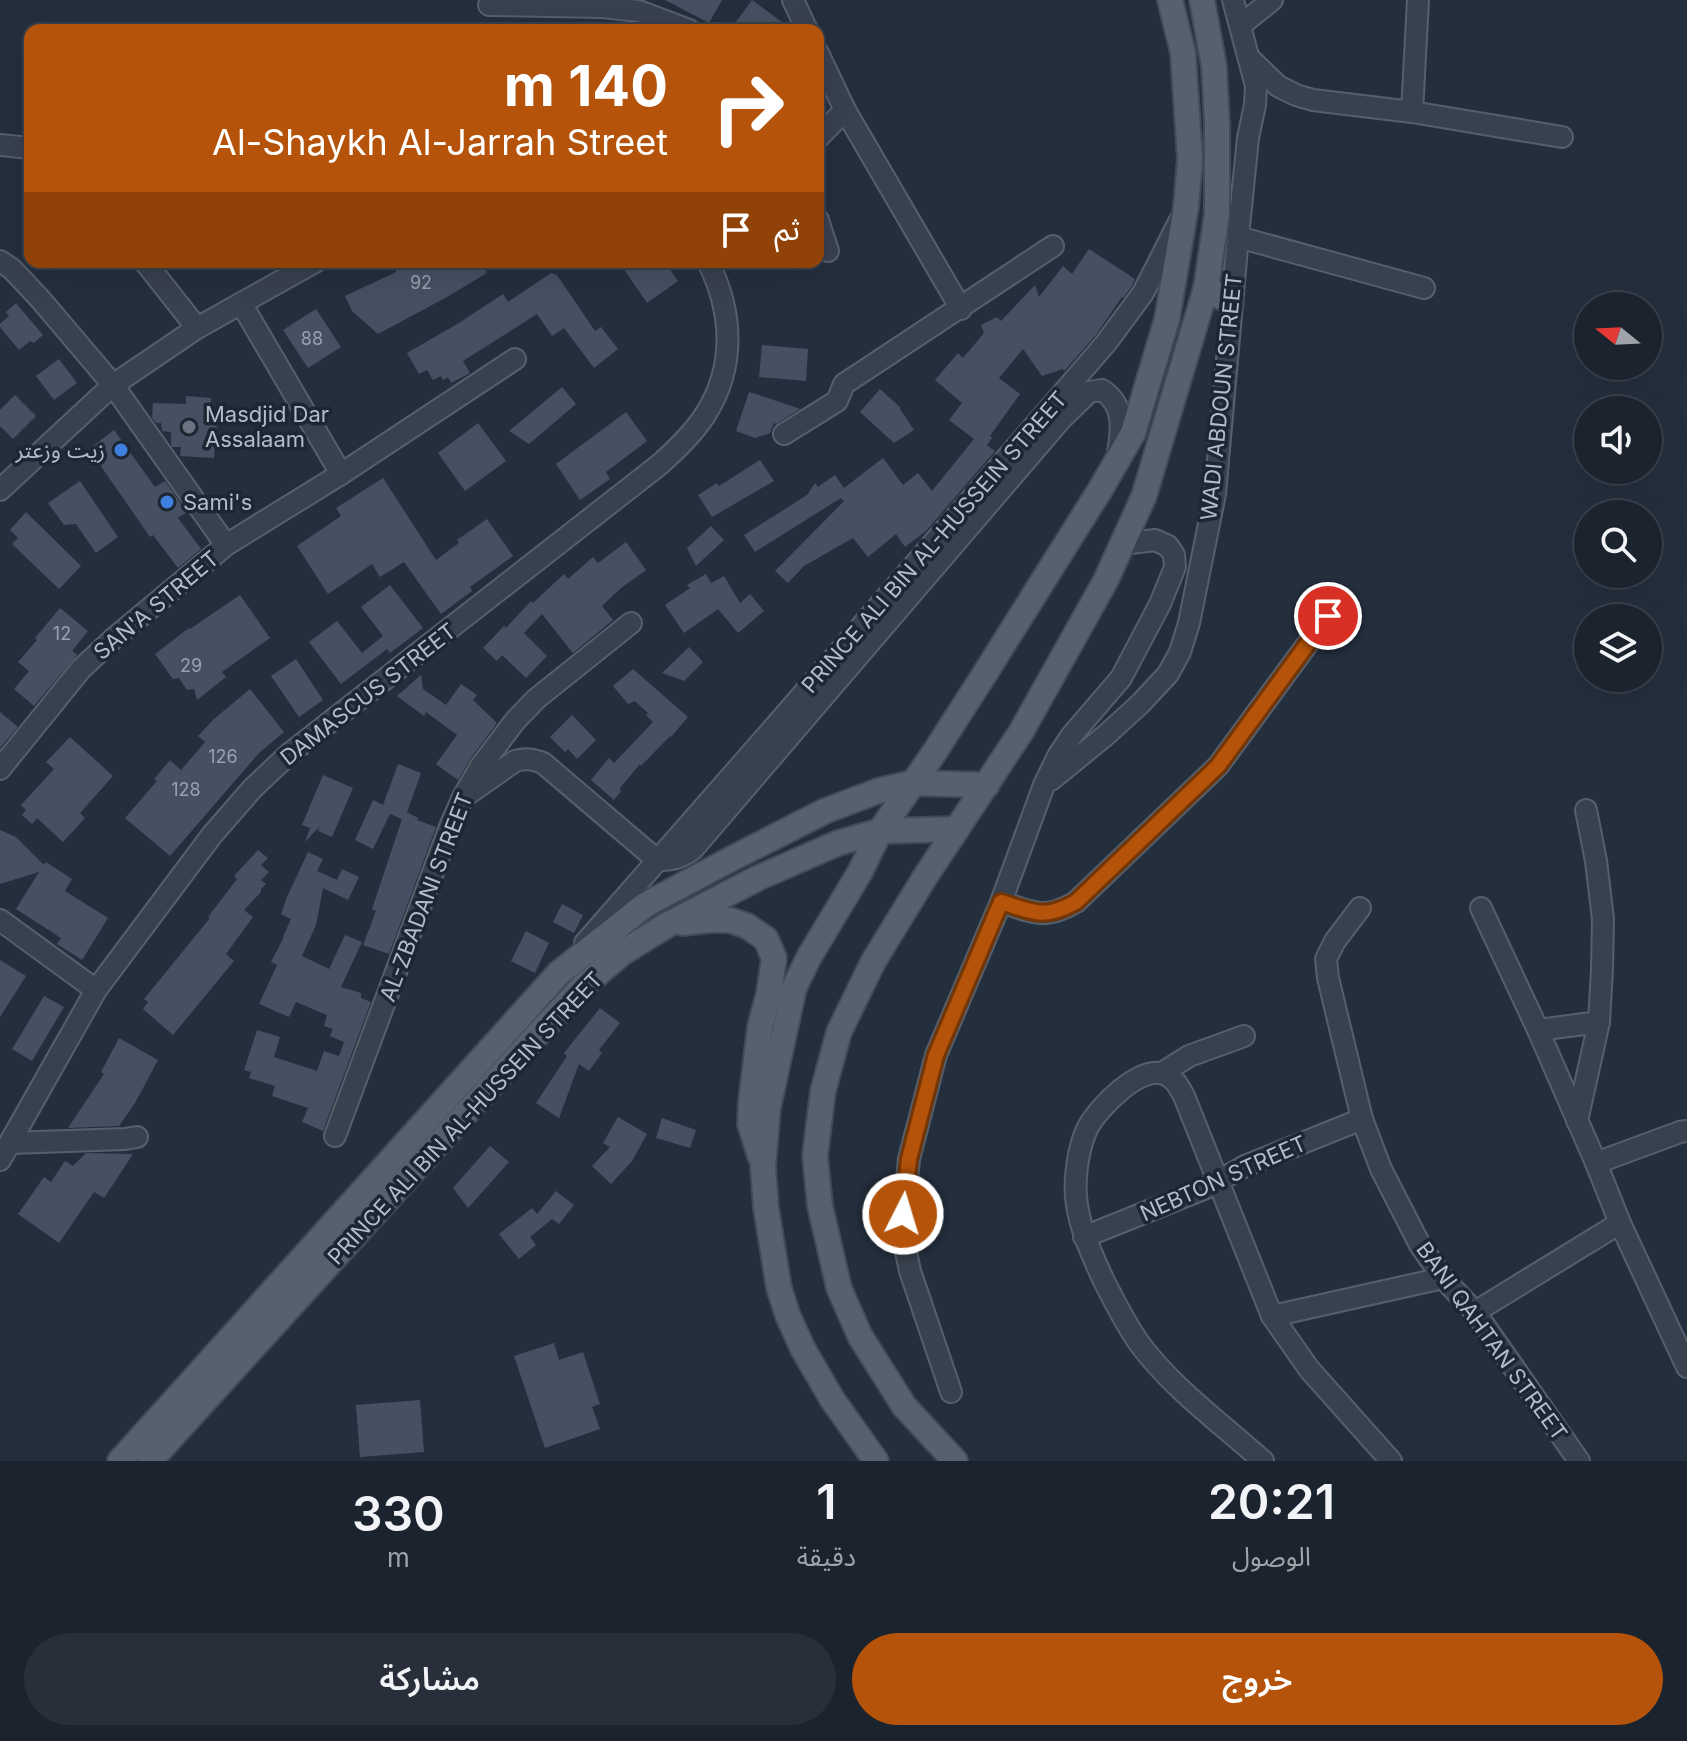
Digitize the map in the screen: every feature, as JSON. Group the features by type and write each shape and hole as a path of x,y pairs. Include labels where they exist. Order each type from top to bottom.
{"main road":[{"name":"PRINCE ALI BIN AL-HUSSEIN STREET","path":"876,1461 832,1399 803,1349 779,1288 766,1208 763,1167 768,1108 794,988 809,957 860,872 880,831 968,700 1133,433 1167,319 1186,207 1190,159 1183,53 1170,0"},
{"path":"955,1461 904,1406 860,1336 839,1288 820,1206 815,1156 823,1091 839,1032 873,962 1021,732 1106,580 1144,496 1206,288 1217,214 1214,66 1202,0"},
{"path":"1206,288 1231,303"},
{"name":"PRINCE ALI BIN AL-HUSSEIN STREET","path":"120,1461 559,973 645,905 825,811 867,794 912,783 987,785"},
{"name":"PRINCE ALI BIN AL-HUSSEIN STREET","path":"150,1461 583,986 622,953 667,925 801,858 838,843 880,831 957,829"},
{"path":"667,925 730,920 747,926 766,939 774,958 754,1068 750,1124 763,1167"}],"street":[{"path":"793,0 804,24"},
{"name":"WADI ABDOUN STREET","path":"1044,785 1129,715 1168,674 1180,652 1189,623 1215,494 1231,303 1248,138 1255,105 1256,86 1233,0"},
{"path":"1241,25 1272,0"},
{"path":"1412,112 1418,0"},
{"path":"489,5 602,7 639,11 673,24"},
{"path":"1250,59 1278,86 1313,100 1412,112 1562,137"},
{"path":"824,66 845,110 961,309"},
{"path":"824,132 845,110"},
{"path":"0,145 24,147"},
{"name":"PRINCE ALI BIN AL-HUSSEIN STREET","path":"559,973 1115,332 1143,293 1186,207"},
{"path":"1238,237 1424,288"},
{"path":"824,239 828,251"},
{"path":"784,434 837,401 844,384 1053,246"},
{"path":"0,261 12,269 41,300 113,385 226,545"},
{"path":"150,268 197,328"},
{"path":"0,490 113,385 197,328 304,268"},
{"name":"DAMASCUS STREET","path":"5,1152 96,990 212,835 253,788 289,754 659,465 686,440 705,416 721,385 728,348 724,304 711,268"},
{"path":"241,303 341,474"},
{"name":"SAN'A STREET","path":"0,769 81,669 226,545 341,474 515,359"},
{"name":"PRINCE ALI BIN AL-HUSSEIN STREET","path":"657,860 680,858 693,849 1062,418 1089,392 1102,390 1110,395 1120,412 1122,427 1117,459"},
{"path":"951,1392 910,1271 902,1233 909,1159 936,1055 1001,902 1044,785 1072,735 1121,678 1160,604 1175,567 1174,555 1168,546 1155,540 1122,544"},
{"path":"1175,567 1201,566"},
{"path":"1001,902 1035,913 1049,914 1076,902 1218,766 1328,616"},
{"name":"AL-ZBADANI STREET","path":"335,1136 463,797 481,766 536,699 631,623"},
{"path":"463,797 515,761 533,759 543,763 657,860"},
{"path":"1577,1121 1599,1022 1603,919 1586,810"},
{"name":"BANI QAHTAN STREET","path":"1360,908 1335,941 1326,959 1362,1119 1381,1169 1420,1245 1443,1278 1475,1312 1570,1456"},
{"path":"1481,908 1687,1367"},
{"path":"0,920 96,990"},
{"path":"1538,1030 1599,1022"},
{"path":"1162,1073 1189,1056 1244,1036"},
{"path":"1263,1461 1171,1379 1141,1345 1120,1313 1084,1237 1076,1202 1075,1172 1087,1129 1101,1108 1123,1088 1148,1073 1162,1073 1174,1080 1184,1096 1272,1316 1309,1369 1391,1461"},
{"name":"NEBTON STREET","path":"1084,1237 1206,1188 1245,1166 1362,1119"},
{"path":"1596,1163 1687,1131"},
{"path":"5,1152 137,1137"},
{"path":"1475,1312 1620,1223"},
{"path":"1272,1316 1443,1278"}],"building":[{"path":"665,0 722,0 709,23"},
{"path":"752,0 785,24 734,24"},
{"path":"1089,249 1135,279 1132,286 1096,335 1064,371 1042,376 1023,349 999,378 1020,394 990,436 992,438 987,445 995,451 926,531 905,547 896,534 868,557 853,538 804,566 788,583 775,571 844,501 841,498 755,552 744,535 807,495 815,483 818,487 835,475 844,488 883,458 903,485 918,473 932,491 974,439 949,420 962,403 935,380 958,353 963,358 984,333 981,325 997,317 1001,321 1035,285 1039,297 1063,266 1072,274"},
{"path":"484,268 487,273 378,334 352,311 345,296 396,272 395,269"},
{"path":"623,268 669,268 678,281 647,303"},
{"path":"551,273 557,275 595,331 601,327 618,349 594,368 564,328 552,336 537,314 463,361 470,373 451,383 448,377 433,380 427,370 419,374 407,353 503,294 508,302"},
{"path":"16,303 43,335 19,350 0,327 9,316 6,312"},
{"path":"316,309 341,347 308,368 283,330"},
{"path":"762,345 808,349 806,381 759,377"},
{"path":"59,359 77,383 54,400 36,376"},
{"path":"562,387 576,404 529,444 509,431"},
{"path":"880,389 901,408 914,430 894,443 860,412"},
{"path":"749,392 800,409 774,423 770,433 755,438 736,431"},
{"path":"15,395 36,416 13,439 0,426 0,410"},
{"name":"Masdjid Dar Assalaam","path":"186,396 211,398 210,422 217,422 214,458 180,456 181,447 172,447 171,432 162,431 161,423 156,423 152,418 153,403 186,404"},
{"path":"626,412 647,441 606,472 610,479 580,500 556,464"},
{"path":"478,423 506,461 465,491 438,453"},
{"path":"114,430 155,487 165,481 187,512 178,518 201,549 178,568 153,535 150,537 89,449"},
{"path":"760,460 774,481 712,517 698,495 717,483 719,486"},
{"path":"383,478 436,560 459,543 457,540 487,519 513,556 470,587 472,591 441,614 404,562 380,577 372,564 328,594 297,546 341,516 336,508"},
{"path":"80,481 118,537 96,553 76,524 64,525 48,503"},
{"path":"26,512 81,566 59,589 12,544 18,538 10,530"},
{"path":"711,526 724,540 696,566 687,548"},
{"path":"626,542 646,570 602,606 613,620 573,653 542,614 524,633 547,656 526,678 502,655 497,661 483,648 564,574 568,579 593,557 598,563"},
{"path":"706,574 711,583 724,576 740,603 750,594 764,611 738,633 718,609 684,633 665,605 690,588 687,585"},
{"path":"390,585 423,628 390,653 387,649 341,684 309,642 337,621 362,653 383,636 361,607"},
{"path":"240,595 270,638 222,672 226,677 197,700 194,689 187,690 179,678 173,679 155,654"},
{"path":"60,608 88,631 72,651 77,655 34,706 14,689 29,671 18,662"},
{"path":"689,647 703,662 684,681 662,673"},
{"path":"296,659 323,700 299,717 271,676"},
{"path":"633,669 688,717 640,764 614,800 591,780 609,758 614,763 653,722 635,701 628,704 613,686"},
{"path":"421,675 423,689 446,705 461,684 477,695 473,700 497,723 458,780 436,764 457,735 397,696"},
{"path":"250,689 284,732 259,753 170,856 125,818 157,781 154,779 170,760 181,770 205,742 198,736"},
{"path":"0,712 18,727 0,748"},
{"path":"572,715 596,740 577,759 550,737"},
{"path":"70,737 113,776 80,813 85,818 63,842 37,818 32,824 22,815 26,810 21,805 54,769 46,762"},
{"path":"398,764 421,773 407,812 417,820 436,827 389,954 363,945 402,819 390,814 373,849 355,840 373,800 383,805"},
{"path":"323,775 353,788 332,837 318,831 320,826 305,842 310,828 302,825"},
{"path":"0,830 16,837 44,865 46,862 72,879 65,891 108,918 82,960 57,944 61,938 16,909 39,872 0,884"},
{"path":"258,850 268,858 261,865 269,872 261,880 266,884 261,892 244,910 253,917 226,954 234,961 173,1035 143,1009 148,1002 144,999 210,918 237,879 234,876"},
{"path":"308,852 323,859 317,871 337,880 342,869 359,877 348,900 323,888 316,925 302,956 329,969 345,935 362,942 341,987 361,993 361,998 371,1002 323,1131 302,1122 308,1108 272,1096 275,1086 249,1078 251,1072 244,1070 257,1030 280,1037 274,1057 317,1071 324,1051 339,1056 344,1042 330,1036 333,1029 324,1026 327,1015 296,1002 289,1017 259,1004 277,965 271,962 291,919 281,914"},
{"path":"562,904 583,915 574,933 553,922"},
{"path":"526,931 549,943 535,973 511,961"},
{"path":"0,960 26,976 0,1017"},
{"path":"44,996 64,1007 32,1061 12,1049"},
{"path":"600,1008 620,1023 599,1050 602,1053 589,1071 579,1064 559,1118 536,1103 567,1056 564,1053"},
{"path":"119,1038 158,1060 135,1103 119,1126 68,1128 104,1074 101,1072"},
{"path":"618,1117 647,1134 632,1161 611,1184 592,1166 610,1147 603,1143"},
{"path":"662,1118 696,1130 690,1148 656,1138"},
{"path":"490,1146 509,1162 468,1208 453,1188"},
{"path":"86,1153 133,1154 104,1198 94,1192 59,1243 18,1214 44,1177 51,1182 65,1161 73,1166"},
{"path":"556,1191 574,1205 559,1224 552,1219 530,1237 536,1245 519,1259 499,1234 532,1208 537,1214"},
{"path":"554,1343 559,1360 583,1352 600,1404 592,1407 600,1429 545,1448 514,1356"},
{"path":"420,1400 424,1452 360,1457 356,1405"}],"place":[{"name":"Masdjid Dar Assalaam","path":"189,427"},
{"name":"زيت وزعتر","path":"121,450"},
{"name":"Sami's","path":"167,502"}],"route":[{"path":"903,1214 909,1159 936,1055 1001,902 1035,913 1049,914 1076,902 1218,766 1328,616"}]}
